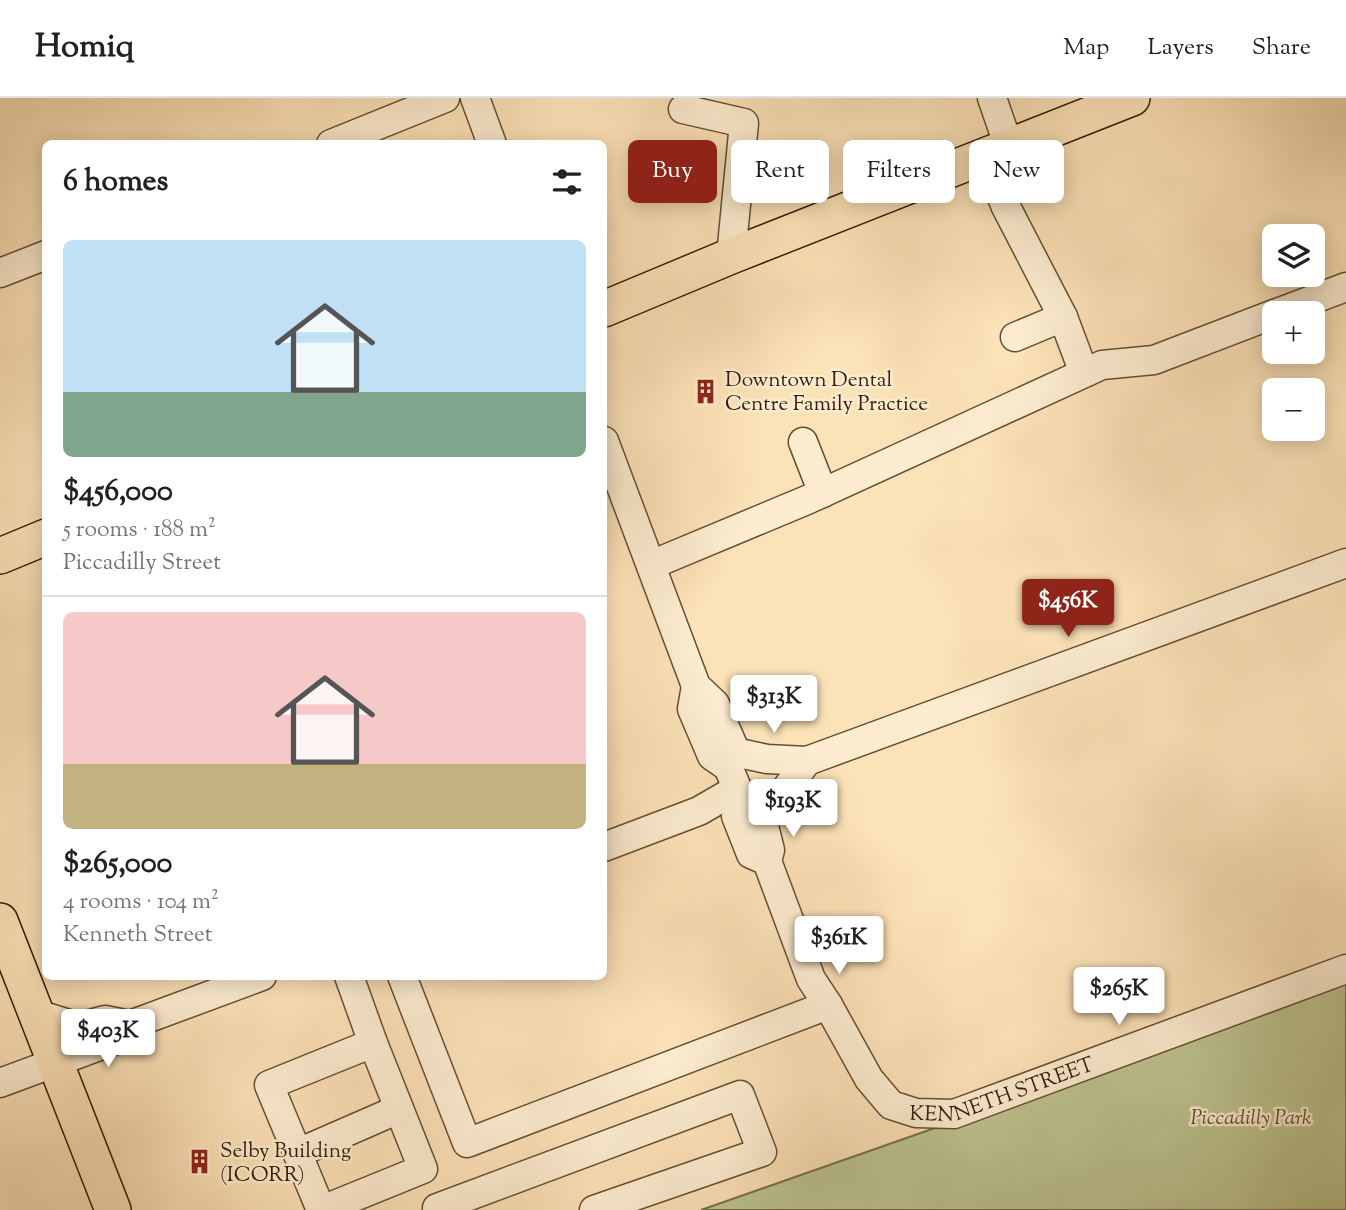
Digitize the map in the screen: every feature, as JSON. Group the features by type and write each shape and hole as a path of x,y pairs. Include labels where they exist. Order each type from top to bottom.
{"main road":[{"path":"1027,140 1132,98"},
{"path":"607,308 969,163"},
{"path":"0,556 42,539"},
{"path":"0,921 113,1210"}],"street":[{"path":"369,137 445,98"},
{"path":"475,98 491,140"},
{"path":"992,98 996,140"},
{"path":"683,109 744,123 731,256"},
{"path":"1005,203 1063,317 1084,373"},
{"path":"0,274 42,257"},
{"path":"1310,301 1346,287"},
{"path":"1015,337 1063,317"},
{"path":"651,565 823,493 1102,365 1153,360 1262,319"},
{"path":"803,442 823,493"},
{"path":"404,980 467,1143 828,1005 811,979 767,861 770,850 762,821 735,776 712,756 692,709 696,686 607,449"},
{"path":"607,846 699,811 735,776 766,759 807,761 1346,563"},
{"path":"762,821 807,761"},
{"path":"735,776 736,816 751,854 767,861"},
{"name":"KENNETH STREET","path":"828,1005 869,1079 891,1105 916,1114 954,1114 1346,968"},
{"path":"0,1083 113,1041 130,1025 251,980"},
{"path":"350,980 438,1209 740,1095 762,1152 594,1210"},
{"path":"37,1014 79,1027 105,1020 130,1025"},
{"path":"373,1042 269,1085 321,1210 423,1169"},
{"path":"298,1153 399,1109"}],"green space":[{"name":"Piccadilly Park","path":"1346,984 1346,1210 701,1210"}],"place":[{"name":"Downtown Dental Centre Family Practice","path":"705,391"},
{"name":"Selby Building (ICORR)","path":"200,1162"}]}
